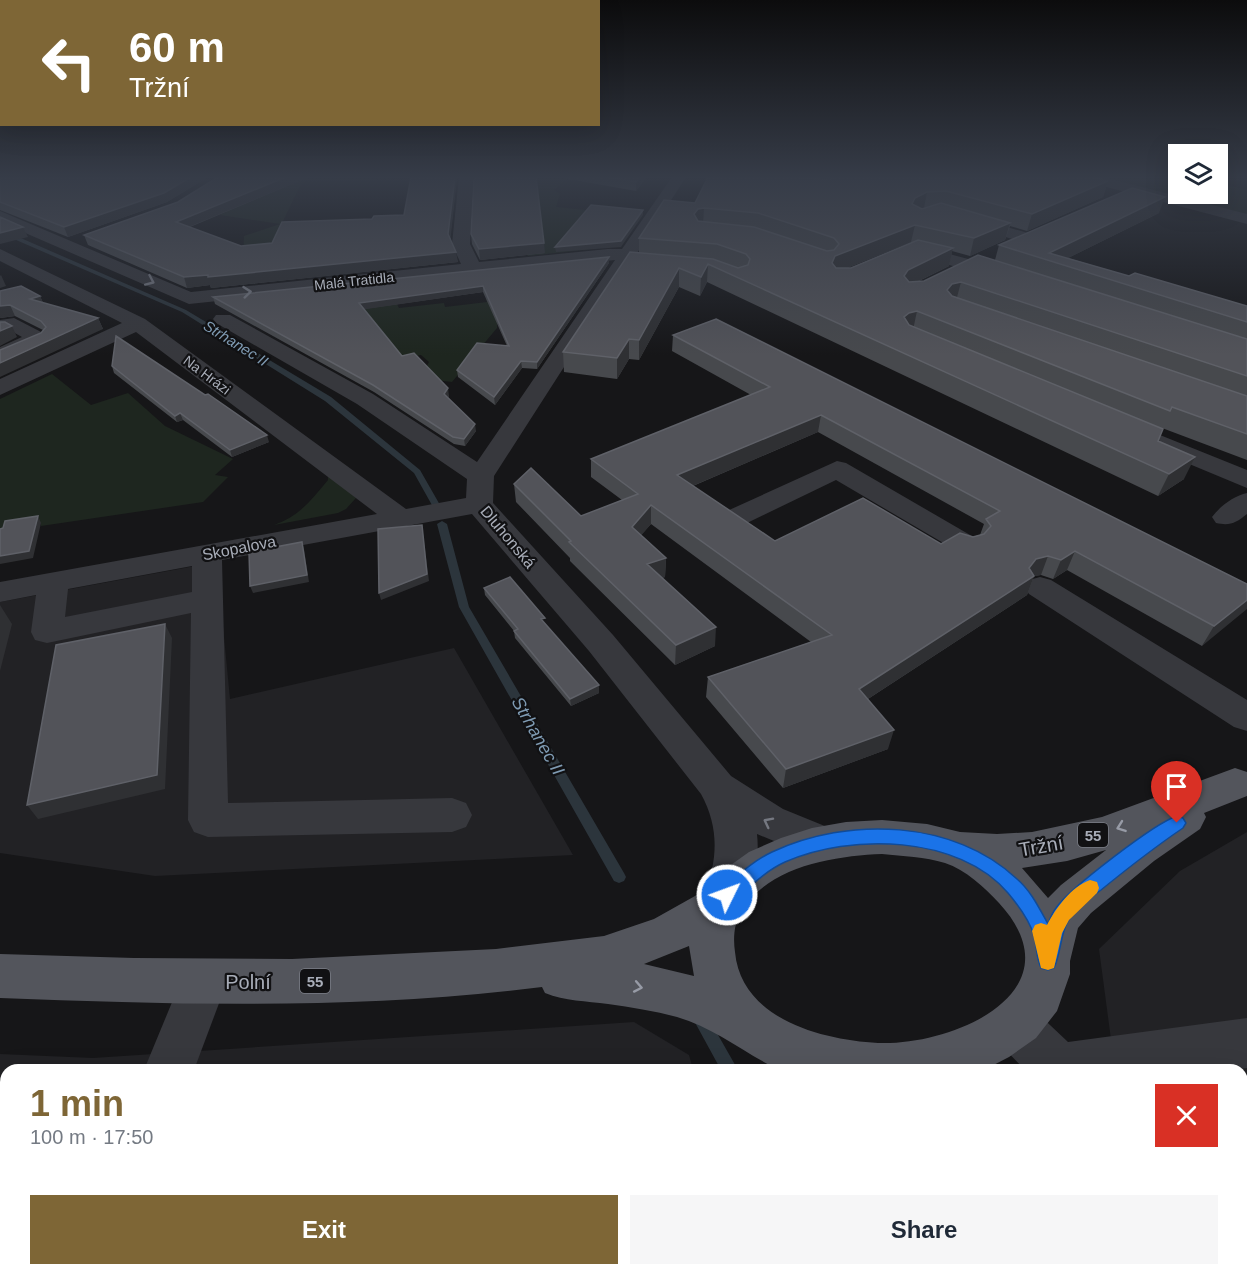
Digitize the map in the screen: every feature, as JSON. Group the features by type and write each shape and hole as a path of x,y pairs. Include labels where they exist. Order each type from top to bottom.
{"main road":[{"name":"Tržní","path":"945,845 996,853 1039,849 1115,830 1241,780"},
{"name":"Tržní","path":"1048,961 1053,932 1062,914 1076,899 1139,848 1241,780"},
{"name":"Dluhonská","path":"845,1064 814,1058 765,1038 746,1023 727,1000 715,974 710,945 715,918 727,895 760,868 780,857 822,843 852,838 882,837 945,845 968,854 992,868 1013,886 1030,908 1043,934 1048,961 1040,995 1015,1025 991,1041 955,1057 924,1064"},
{"name":"Polní","path":"0,976 204,982 292,982 496,971 604,958 667,935 711,910 727,895"},
{"name":"Polní","path":"496,971 603,981 669,993 720,1008 746,1023"}],"street":[{"path":"47,236 67,245 91,238"},
{"path":"462,236 461,244 473,269"},
{"path":"223,319 365,399 480,490 644,236"},
{"path":"1010,247 1034,236"},
{"name":"Malá Tratidla","path":"67,245 189,298 608,254 630,260"},
{"path":"891,258 912,249 981,260 1027,282"},
{"name":"Na Hrázi","path":"0,254 138,323 400,518"},
{"path":"947,276 981,260"},
{"path":"31,287 52,280"},
{"path":"0,388 138,323"},
{"path":"0,326 14,324 38,338 0,355"},
{"path":"1139,434 1247,480"},
{"path":"737,517 837,469 967,545"},
{"name":"Skopalova","path":"0,592 400,518 480,490"},
{"name":"Dluhonská","path":"480,490 715,783 730,808 736,827 738,847 735,871 727,895"},
{"path":"207,554 208,820 452,815"},
{"path":"53,582 47,632 207,599"},
{"path":"1040,587 1247,717"},
{"name":"Dluhonská","path":"715,783 759,817 782,829 822,843"},
{"path":"171,1064 204,982"},
{"path":"1015,1025 1056,1064"},
{"path":"1097,1064 1247,1043"}],"shaded area":[{"path":"244,236 293,236 243,262"},
{"path":"609,236 610,247 528,256 517,238"},
{"path":"497,296 497,328 452,382 435,380 423,373 429,362 421,355 401,359 314,317 397,304 399,308 444,303 445,307 487,302 486,298"},
{"path":"52,374 91,405 128,393 165,426 233,459 215,475 228,477 203,502 41,526 41,523 0,531 0,399"},
{"path":"328,472 356,498 346,509 338,513 274,525 291,517 304,507 328,480"},
{"path":"206,564 217,564 230,699 454,648 573,855 155,876 0,853 0,602"},
{"path":"1247,832 1247,1064 1115,1064 1114,1062 1099,949 1180,871"},
{"path":"634,1022 689,1055 692,1064 0,1064 0,1054 93,1058"}],"building":[{"path":"87,236 215,236 241,246 272,243 275,236 449,236 456,252 208,277 208,275 184,277"},
{"path":"472,236 543,236 544,243 479,249"},
{"path":"564,236 624,236 621,241 555,247"},
{"path":"783,236 827,251 834,250 839,244 829,236 885,236 835,256 832,263 836,268 851,268 918,240 953,248 908,270 904,276 909,282 924,281 978,255 1247,339 1247,376 961,282 952,284 947,290 952,296 1247,396 1247,434 1172,407 1170,411 917,311 904,317 909,325 1163,429 1158,441 1195,457 1169,474 708,264 701,277 679,268 639,340 629,339 617,358 563,352 630,252 713,259 738,268 748,265 750,259 746,254 717,244 639,238"},
{"path":"1019,236 1083,236 1049,253 1129,276 1135,273 1247,306 1247,322 999,245"},
{"path":"609,257 537,362 521,361 494,397 457,370 477,343 509,346 483,286 359,303 402,356 414,353 448,388 444,394 475,424 464,439 453,437 373,385 213,297"},
{"path":"21,286 40,296 30,299 98,318 0,363 0,350 41,333 46,327 41,321 10,305 0,306 0,291"},
{"path":"716,319 1247,584 1247,600 1214,626 1075,551 1061,560 1048,556 1036,559 1029,568 1034,576 859,689 894,730 786,769 708,677 832,635 651,505 632,527 666,558 647,564 716,627 676,645 569,542 571,541 514,484 531,468 581,516 638,494 591,459 770,387 673,335","holes":["821,415 1000,511 986,519 991,526 984,534 973,537 960,533 941,544 863,498 775,541 677,475"]},
{"path":"0,322 5,322 12,326 0,331"},
{"path":"116,336 205,395 208,394 267,435 230,450 180,413 175,416 112,366"},
{"path":"38,516 29,551 0,556 0,529 3,528 5,521"},
{"path":"422,525 427,574 379,593 378,529"},
{"path":"302,542 307,575 250,586 249,552"},
{"path":"510,577 545,618 541,619 599,685 570,699 514,631 518,629 484,588"},
{"path":"165,624 157,775 27,805 56,645"}],"waterway":[{"name":"Strhanec II","path":"13,236 184,311 328,399 417,472 436,505"},
{"name":"Strhanec II","path":"442,524 464,607 619,877"},
{"name":"Strhanec II","path":"700,1017 727,1064"}],"slow traffic":[{"path":"1041,931 1048,961 1053,932 1062,914 1090,888"}],"route":[{"path":"727,895 742,880 780,857 822,843 852,838 882,837 945,845 968,854 992,868 1013,886 1030,908 1043,934 1048,961 1053,932 1062,914 1076,899 1139,848 1177,823"}]}
